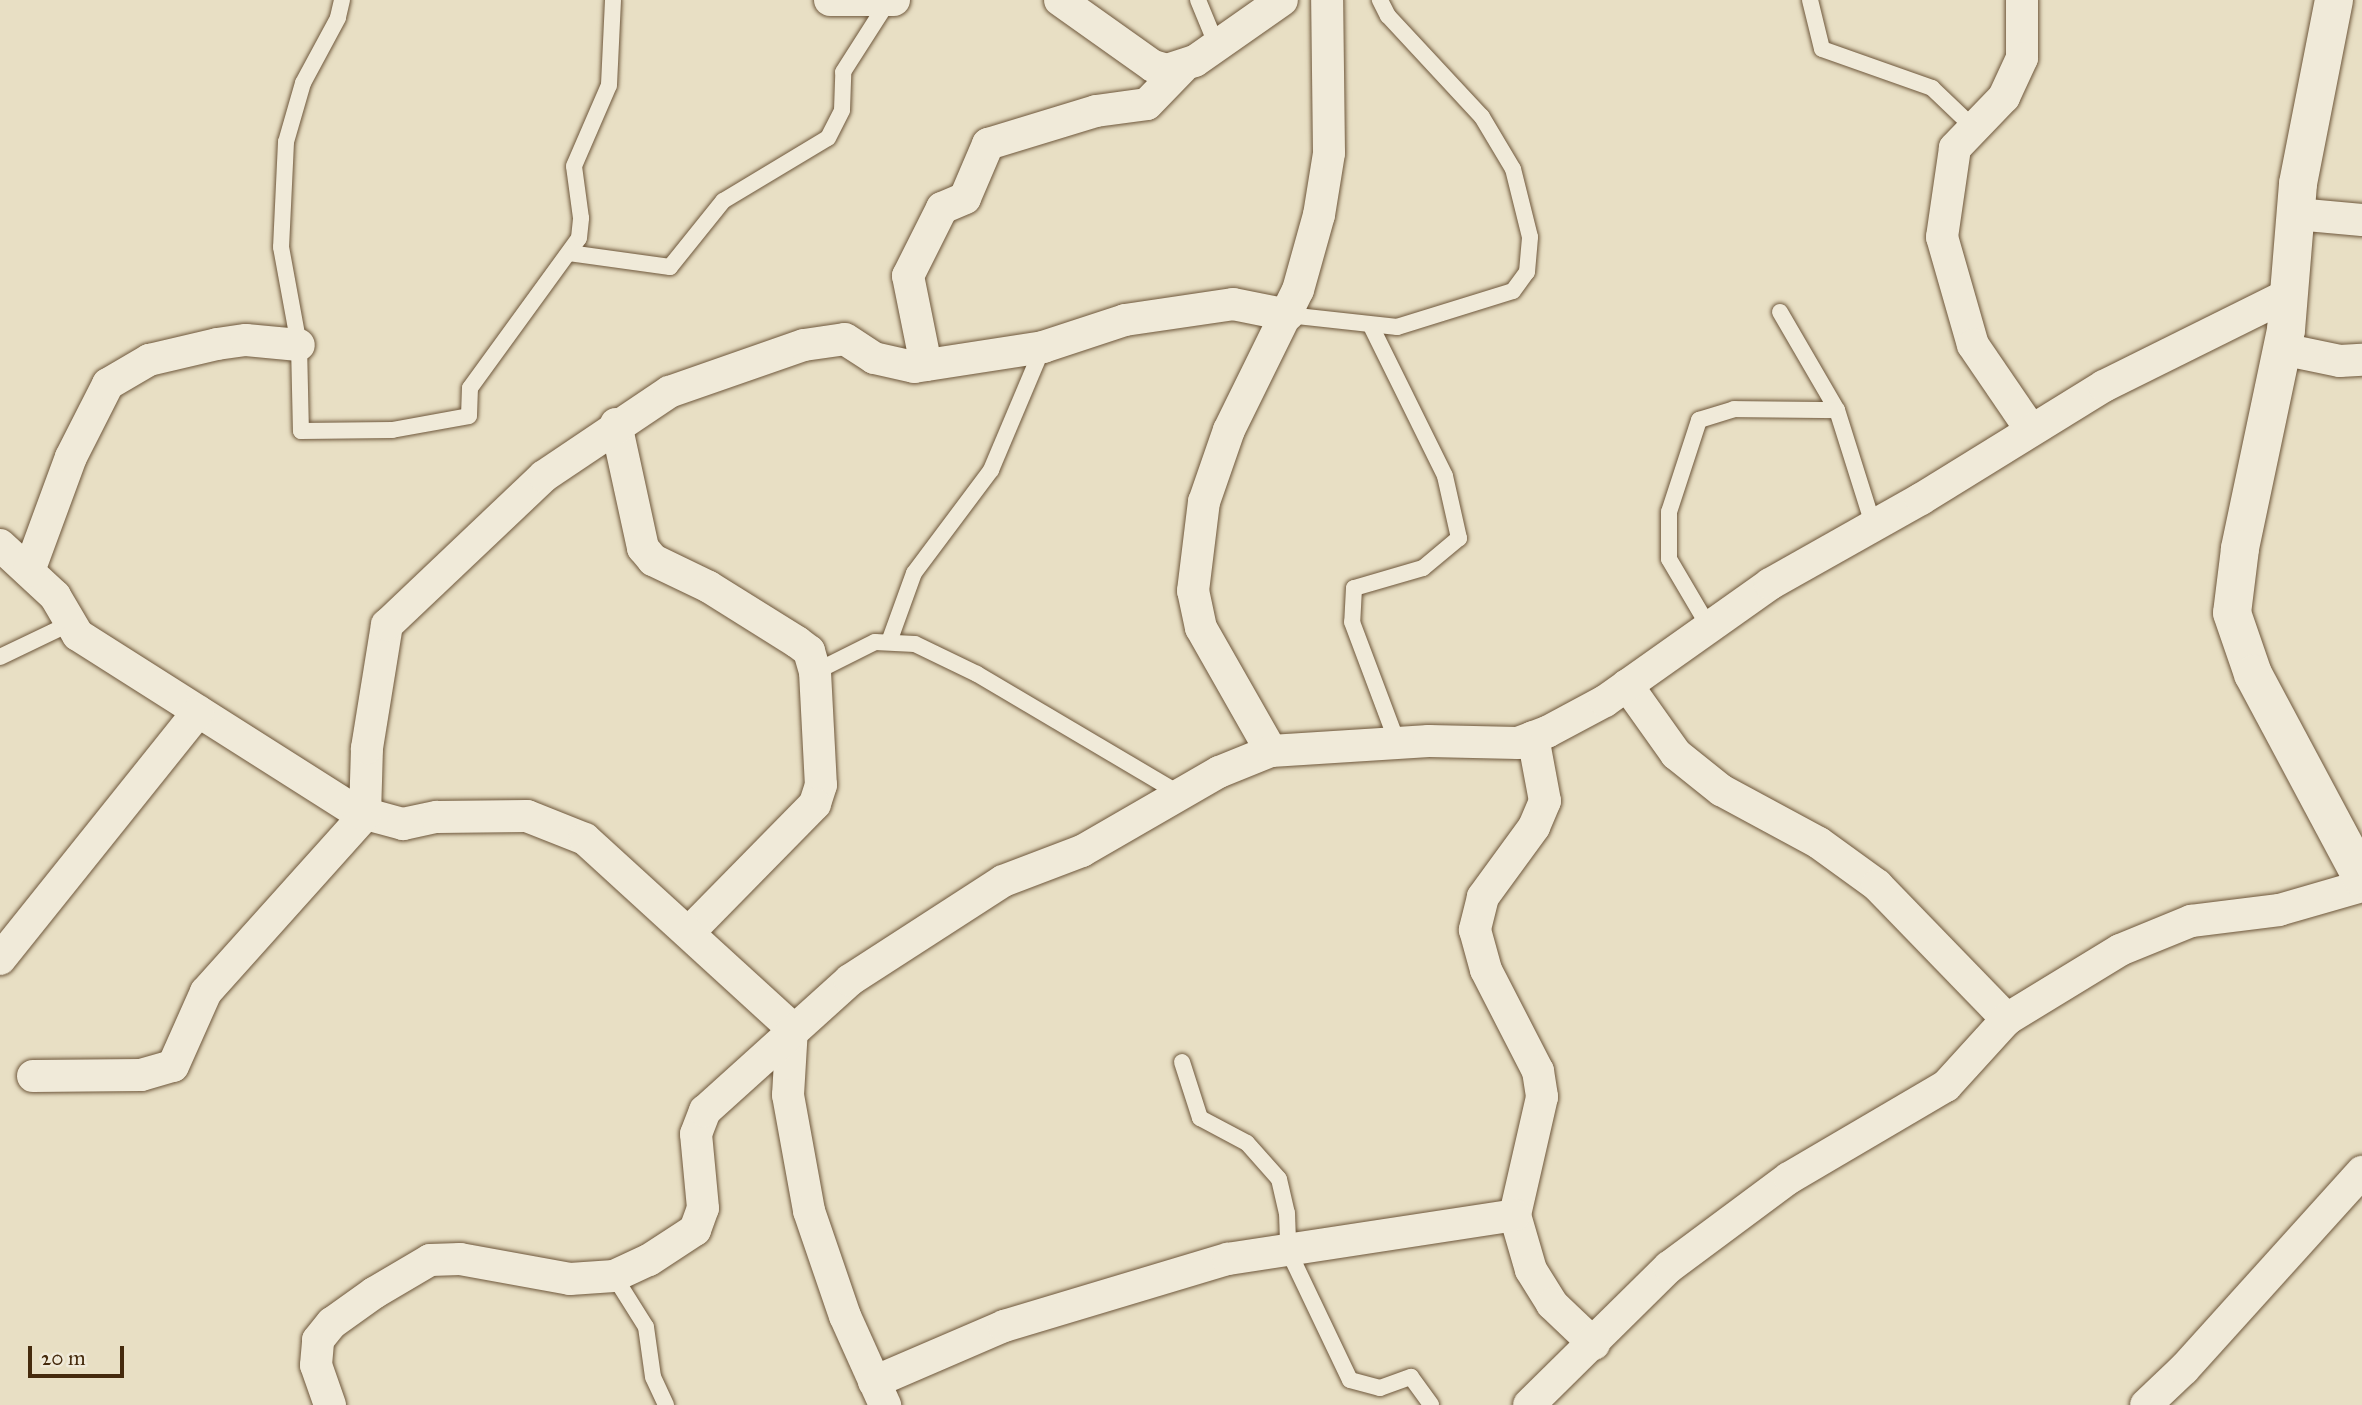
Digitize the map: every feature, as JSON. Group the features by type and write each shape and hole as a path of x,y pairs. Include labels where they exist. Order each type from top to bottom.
{"street":[{"path":"830,0 894,0"},
{"path":"1060,0 1153,66 1167,70 1182,68"},
{"path":"926,365 908,276 942,208 965,198 988,144 1096,111 1147,104 1182,68 1282,0"},
{"path":"1271,751 1201,628 1193,592 1204,502 1229,430 1288,315 1308,262 1329,153 1327,0"},
{"path":"2022,0 2022,58 2004,97 1955,148 1942,237 1973,345 2031,430"},
{"path":"2334,0 2296,214 2282,349 2240,549 2232,613 2253,674 2362,878"},
{"path":"2296,214 2362,220"},
{"path":"330,1405 316,1365 318,1340 332,1323 374,1293 430,1260 460,1259 570,1279 614,1276 649,1260 695,1230 703,1208 696,1134 705,1111 792,1028 850,979 1003,881 1082,851 1180,794 1271,751 1397,742 1518,743 1533,737 1628,685 1770,584 1874,527 2031,430 2170,350 2289,294"},
{"path":"33,1076 141,1074 173,1066 206,992 365,815 367,748 387,625 544,477 616,424 668,392 804,345 845,340 874,358 914,367 1043,347 1125,320 1233,304 1288,315"},
{"path":"29,571 71,457 108,384 149,360 217,344 246,340 299,345"},
{"path":"2282,349 2340,361 2362,360"},
{"path":"616,424 643,548 653,560 709,587 797,642 809,651 815,672 821,785 815,804 689,932"},
{"path":"0,545 55,596 78,635 365,815 403,824 437,817 527,816 585,838 792,1028"},
{"path":"1628,685 1676,754 1721,790 1819,843 1877,885 2007,1019"},
{"path":"0,959 198,712"},
{"path":"1533,737 1545,800 1534,827 1483,897 1475,930 1486,970 1538,1071 1542,1097 1514,1215 1538,1282 1552,1304 1594,1344"},
{"path":"1529,1405 1594,1344 1668,1267 1789,1178 1947,1086 2007,1019 2120,950 2191,921 2279,911 2362,886"},
{"path":"792,1028 788,1095 809,1211 845,1315 880,1393 1004,1326 1228,1259 1514,1215"},
{"path":"2146,1405 2362,1172"}],"lane":[{"path":"342,0 338,18 303,83 286,142 281,247 299,345 301,431 392,430 470,416 470,388 579,238 581,218 574,166 609,85 613,0"},
{"path":"569,253 670,267 723,201 828,138 842,110 844,72 889,0"},
{"path":"1198,0 1217,46"},
{"path":"1288,315 1397,327 1513,291 1527,272 1530,237 1513,169 1482,117 1388,16 1380,0"},
{"path":"1810,0 1822,49 1932,88 1975,129"},
{"path":"1780,312 1837,410 1874,527"},
{"path":"1371,326 1445,475 1459,538 1423,568 1354,588 1352,622 1397,742"},
{"path":"889,642 914,573 990,470 1043,347"},
{"path":"1709,627 1669,559 1669,512 1699,420 1734,409 1837,410"},
{"path":"0,657 71,623"},
{"path":"815,672 875,642 915,644 977,674 1180,794"},
{"path":"1182,1062 1200,1118 1247,1143 1279,1179 1287,1213 1288,1250 1350,1380 1380,1388 1411,1377 1431,1405"},
{"path":"614,1276 646,1326 653,1377 666,1405"}]}
